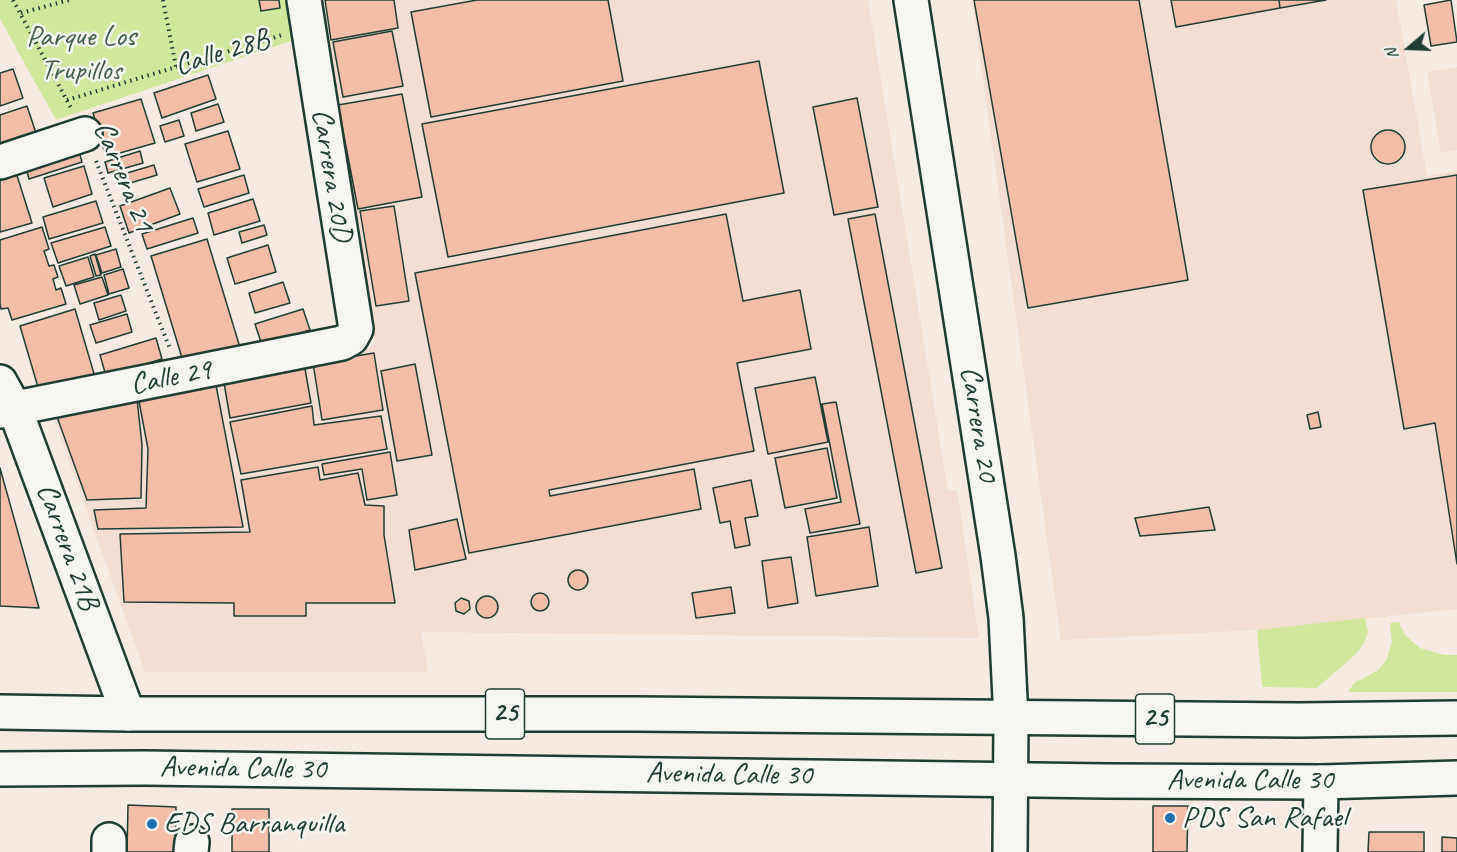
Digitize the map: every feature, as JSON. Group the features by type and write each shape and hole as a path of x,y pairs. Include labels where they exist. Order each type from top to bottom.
{"main road":[{"name":"Carrera 20","path":"911,0 1006,618 1011,718 1010,852"},
{"name":"Carrera 20D","path":"306,14 356,329 351,338 342,343"},
{"path":"0,162 85,134"},
{"name":"Calle 29","path":"5,401 180,376 342,343"},
{"name":"Carrera 21B","path":"5,401 128,714"},
{"name":"Avenida Calle 30","path":"0,712 637,714 1299,720 1457,717"},
{"name":"Avenida Calle 30","path":"0,768 1321,782 1457,778"},
{"path":"1320,852 1321,782"}],"path":[{"name":"Carrera 21","path":"14,0 85,134 180,376"},
{"path":"21,13 69,0"},
{"path":"163,0 176,67"},
{"name":"Calle 28B","path":"67,100 176,67 306,14"}],"shaded area":[{"path":"319,0 868,0 948,491 957,490 979,638 421,632 428,672 145,672 51,411 375,345"},
{"path":"972,0 1396,0 1427,176 1457,171 1457,609 1257,630 1061,640"},
{"path":"1457,67 1457,150 1441,153 1427,72"}],"green space":[{"name":"Parque Los Trupillos","path":"0,0 287,0 294,40 56,120 0,19"},
{"path":"1365,618 1368,632 1364,643 1357,653 1317,688 1262,687 1257,630"},
{"path":"1399,622 1405,635 1420,648 1444,655 1457,655 1457,692 1348,692 1354,683 1377,671 1386,661 1392,642 1390,623"}],"building":[{"path":"259,0 279,0 280,8 261,11"},
{"path":"325,0 394,0 398,28 331,40"},
{"path":"477,0 608,0 623,81 431,117 411,12"},
{"path":"974,0 1139,0 1188,280 1028,308"},
{"path":"1171,0 1279,0 1280,8 1176,27"},
{"path":"1279,0 1326,0 1280,8"},
{"path":"1451,0 1457,42 1431,46 1424,5"},
{"path":"392,31 403,86 343,97 333,42"},
{"path":"759,61 784,193 448,257 422,124"},
{"path":"13,69 23,98 0,106 0,73"},
{"path":"208,75 216,99 162,118 154,93"},
{"path":"402,94 422,197 358,209 338,105"},
{"path":"857,98 878,207 834,215 813,107"},
{"path":"141,99 155,143 106,157 93,113"},
{"path":"218,104 224,122 196,131 191,113"},
{"path":"27,106 40,145 0,159 0,115"},
{"path":"179,120 184,136 165,142 160,126"},
{"path":"1388,130 1400,135 1405,147 1400,159 1388,164 1376,159 1371,147 1376,135"},
{"path":"228,131 240,169 197,182 185,144"},
{"path":"76,141 82,162 29,179 23,157"},
{"path":"140,151 143,163 108,173 105,162"},
{"path":"154,165 157,175 120,186 117,176"},
{"path":"14,166 32,223 0,232 0,171"},
{"path":"84,166 92,194 53,207 44,178"},
{"path":"244,175 249,193 204,207 198,189"},
{"path":"1457,175 1457,564 1435,423 1404,429 1363,190"},
{"path":"170,188 180,214 129,233 120,206"},
{"path":"253,199 260,221 214,235 208,213"},
{"path":"96,201 103,223 49,239 43,217"},
{"path":"394,206 409,301 376,306 360,211"},
{"path":"726,214 743,301 800,290 811,349 737,363 754,451 549,490 550,496 694,469 701,509 469,553 415,273"},
{"path":"875,214 942,568 916,573 848,219"},
{"path":"193,218 198,233 147,249 142,234"},
{"path":"264,225 267,235 242,243 239,232"},
{"path":"42,227 49,249 44,251 49,266 54,265 58,277 53,279 56,290 61,288 66,304 12,320 8,308 1,309 0,304 0,240"},
{"path":"105,227 111,246 58,263 51,243"},
{"path":"207,239 242,354 186,371 151,256"},
{"path":"268,245 276,272 235,284 227,258"},
{"path":"116,249 121,267 102,273 96,255"},
{"path":"95,254 101,275 96,276 90,256"},
{"path":"88,257 94,277 66,286 59,266"},
{"path":"123,269 129,288 109,294 104,275"},
{"path":"102,277 108,295 80,304 74,285"},
{"path":"283,282 290,303 255,313 249,293"},
{"path":"121,295 126,311 99,320 94,303"},
{"path":"75,309 95,377 40,394 20,326"},
{"path":"303,309 310,330 262,345 255,324"},
{"path":"127,314 132,332 96,343 90,325"},
{"path":"156,338 162,359 106,376 100,355"},
{"path":"374,353 383,410 322,420 313,363"},
{"path":"304,363 311,403 230,418 223,377"},
{"path":"415,364 432,455 397,461 381,371"},
{"path":"815,377 828,442 768,454 755,388"},
{"path":"215,380 243,527 98,529 94,510 146,508 148,449 138,396"},
{"path":"137,399 142,445 141,498 87,500 56,414"},
{"path":"836,402 860,524 810,533 805,509 841,502 822,404"},
{"path":"312,406 314,425 381,416 387,449 241,474 230,422"},
{"path":"1318,412 1321,427 1310,429 1307,415"},
{"path":"827,448 837,498 785,508 775,458"},
{"path":"390,452 397,495 367,500 362,469 324,475 322,464"},
{"path":"318,467 320,480 358,473 365,505 384,506 384,535 395,603 306,603 306,616 234,616 234,603 124,602 120,534 250,532 241,480"},
{"path":"0,468 39,608 0,606"},
{"path":"751,480 758,516 745,518 750,545 735,548 730,521 720,523 713,488"},
{"path":"1209,507 1215,530 1140,536 1135,518"},
{"path":"457,519 466,559 415,570 409,530"},
{"path":"869,527 878,586 816,596 807,537"},
{"path":"791,557 798,603 768,608 762,561"},
{"path":"578,570 585,573 588,580 585,587 578,590 571,587 568,580 571,573"},
{"path":"731,587 735,613 696,618 692,593"},
{"path":"536,593 544,593 549,598 547,609 536,611 531,606 531,598"},
{"path":"487,596 497,603 498,607 491,617 487,618 477,611 476,607 483,597"},
{"path":"461,598 469,601 470,609 464,614 456,611 455,603"},
{"name":"EDS Barranquilla","path":"128,805 176,807 175,852 127,852"},
{"name":"PDS San Rafael","path":"1153,806 1188,806 1187,852 1153,852"},
{"path":"232,809 269,809 269,852 232,852"},
{"path":"1369,832 1424,832 1424,852 1368,852"},
{"path":"1442,837 1457,838 1457,852 1442,852"}],"place":[{"name":"PDS San Rafael","path":"1170,818"},
{"name":"EDS Barranquilla","path":"152,824"}]}
